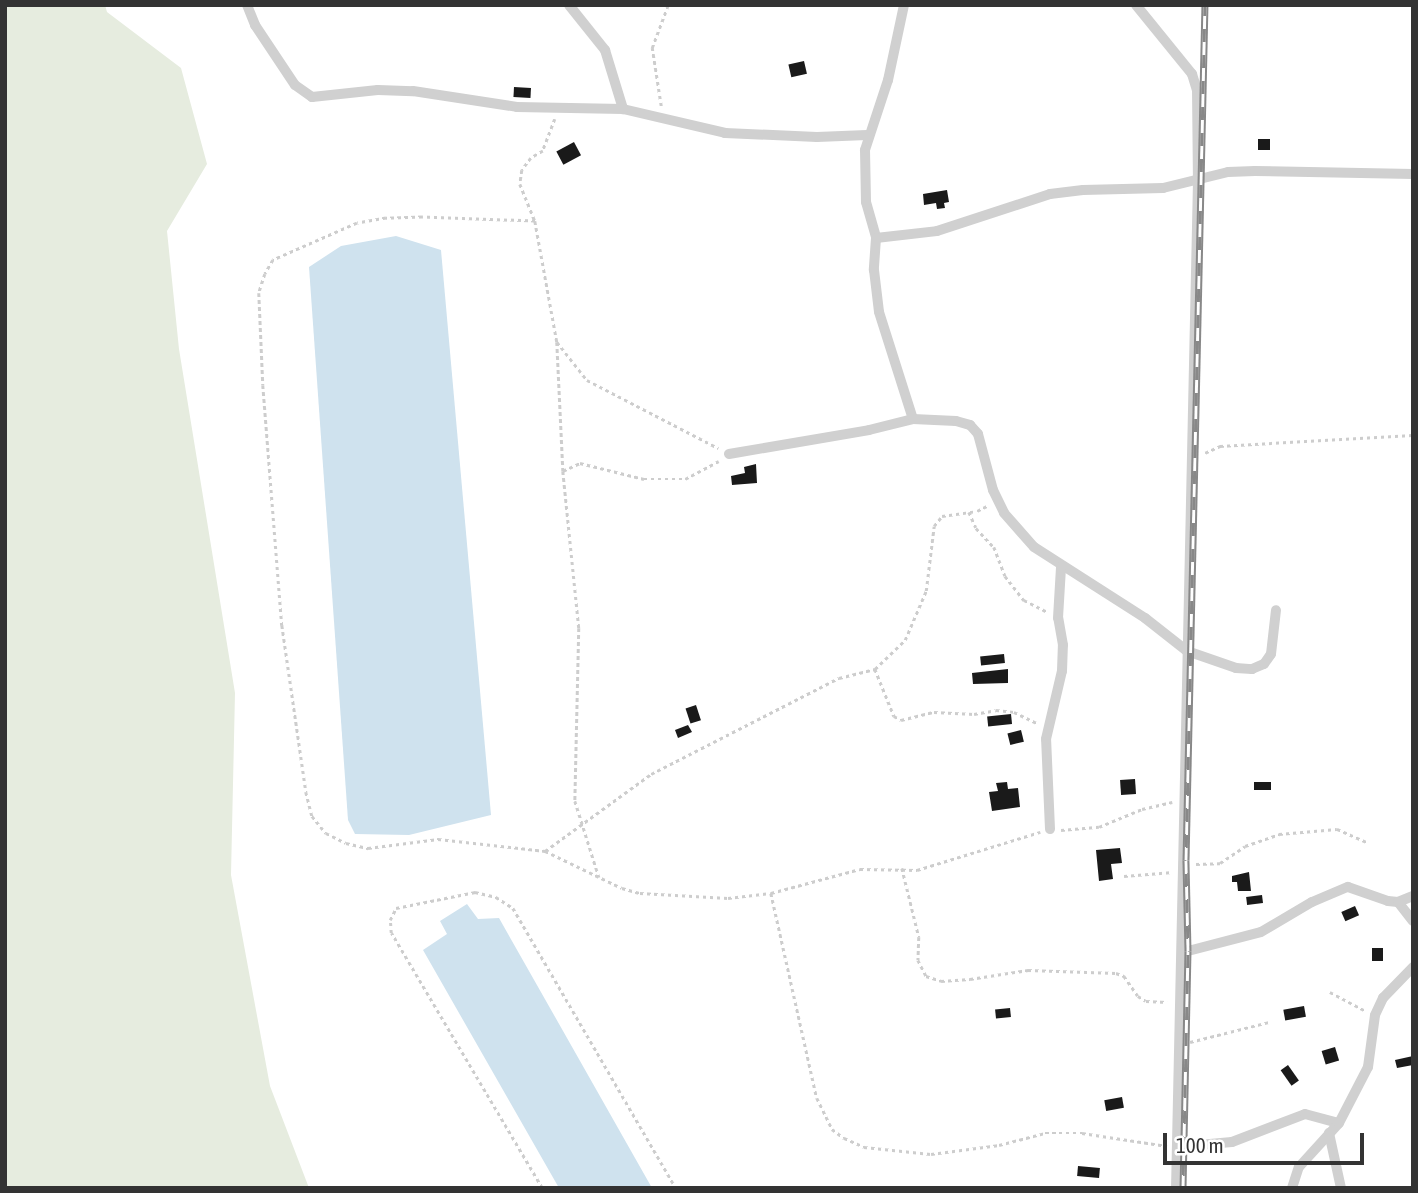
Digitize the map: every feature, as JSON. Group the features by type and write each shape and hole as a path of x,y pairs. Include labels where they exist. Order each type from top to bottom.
{"street":[{"path":"247,5 255,25 295,85 312,97 378,90 405,91 517,107 623,109 725,133 817,137 867,135"},
{"path":"569,5 605,50 623,109"},
{"path":"904,5 888,80 867,135 866,202 876,238 874,270 879,312 913,419"},
{"path":"1136,5 1192,74 1197,90 1198,181 1176,1188"},
{"path":"876,238 915,235 964,225 1051,194 1083,190 1163,188 1228,172 1413,174"},
{"path":"729,454 869,430 913,419 956,421 970,425 978,434 987,476 1004,513 1034,547 1061,567 1145,618 1187,651 1236,668 1252,669 1264,664 1271,654 1276,610"},
{"path":"1049,829 1046,799 1047,728 1062,671 1063,645 1058,618 1061,567"},
{"path":"1182,949 1188,951 1268,929 1312,902 1348,887 1398,902 1413,921"},
{"path":"1398,902 1413,896"},
{"path":"1292,1188 1299,1167 1339,1123 1368,1067 1374,1014 1392,985 1413,967"},
{"path":"1177,1147 1232,1142 1305,1114 1339,1123"},
{"path":"1329,1132 1342,1188"}],"path":[{"path":"664,119 652,48 668,5"},
{"path":"557,108 553,131 543,151 531,158 522,170 520,184 535,221 557,342 563,471 579,628 575,801 599,877"},
{"path":"535,221 422,217 386,218 357,223 273,260 259,293 268,467 282,625 312,816 326,833 346,843 368,848 438,839 545,851 622,888 660,896 728,898 771,894 860,869 902,868 919,937 918,960 926,976 941,981 1028,970 1084,970 1124,976 1138,996 1146,1002 1181,1000"},
{"path":"557,342 587,380 729,454 713,467 685,479 645,479 580,463 563,471"},
{"path":"1191,456 1220,446 1413,435"},
{"path":"545,851 582,821 651,774 839,677 875,669 905,640 926,591 934,526 943,516 968,512 998,500"},
{"path":"968,512 976,528 995,547 1005,576 1024,600 1058,618"},
{"path":"875,669 894,716 901,720 934,712 974,714 996,710 1014,712 1047,728"},
{"path":"1124,876 1220,863 1263,838 1321,829 1345,831 1366,842"},
{"path":"542,1188 391,933 390,920 396,908 475,892 496,897 513,908 676,1188"},
{"path":"771,894 817,1098 832,1129 854,1144 931,1154 978,1149 1045,1133 1082,1133 1177,1147"},
{"path":"1330,992 1350,1006 1374,1014"},
{"path":"1180,1043 1206,1040 1269,1022"}],"shaded area":[{"path":"5,5 105,5 107,12 181,68 207,164 167,231 179,349 235,693 231,875 270,1086 309,1188 5,1188"}],"water":[{"path":"396,236 441,250 491,815 409,835 355,834 348,820 309,267 341,246"},
{"path":"467,904 478,919 499,918 652,1188 559,1188 423,950 447,934 440,921"}],"building":[{"path":"804,61 807,74 791,77 788,65"},
{"path":"514,87 531,88 530,98 513,97"},
{"path":"1258,139 1270,139 1270,150 1258,150"},
{"path":"574,142 581,155 563,165 556,151"},
{"path":"947,190 949,202 944,203 945,208 937,209 936,203 924,205 923,194"},
{"path":"756,464 757,483 732,485 731,476 745,473 744,467"},
{"path":"1004,654 1005,663 981,665 980,657"},
{"path":"1008,669 1008,683 973,684 972,673"},
{"path":"696,705 701,720 690,724 686,708"},
{"path":"1011,714 1012,724 988,726 987,717"},
{"path":"688,725 692,732 678,738 675,730"},
{"path":"1021,730 1024,742 1010,745 1007,733"},
{"path":"1135,779 1136,794 1121,795 1120,780"},
{"path":"1007,782 1008,789 1018,788 1020,807 992,811 989,792 998,791 996,783"},
{"path":"1254,782 1271,782 1271,790 1254,790"},
{"path":"1120,848 1122,863 1111,864 1113,879 1099,881 1096,850"},
{"path":"1249,872 1251,891 1238,891 1237,882 1232,882 1232,876"},
{"path":"1262,895 1263,903 1247,905 1246,897"},
{"path":"1355,906 1359,915 1345,921 1341,912"},
{"path":"1372,948 1383,948 1383,961 1372,961"},
{"path":"1304,1006 1306,1017 1285,1020 1283,1010"},
{"path":"1010,1008 1011,1017 996,1019 995,1010"},
{"path":"1335,1047 1339,1060 1326,1064 1322,1051"},
{"path":"1413,1056 1413,1065 1397,1068 1395,1060"},
{"path":"1288,1065 1299,1081 1292,1086 1281,1070"},
{"path":"1122,1097 1124,1108 1106,1111 1104,1100"},
{"path":"1078,1166 1100,1168 1099,1178 1077,1176"}],"railway":[{"path":"1183,1188 1188,951 1186,860 1205,5"}]}
